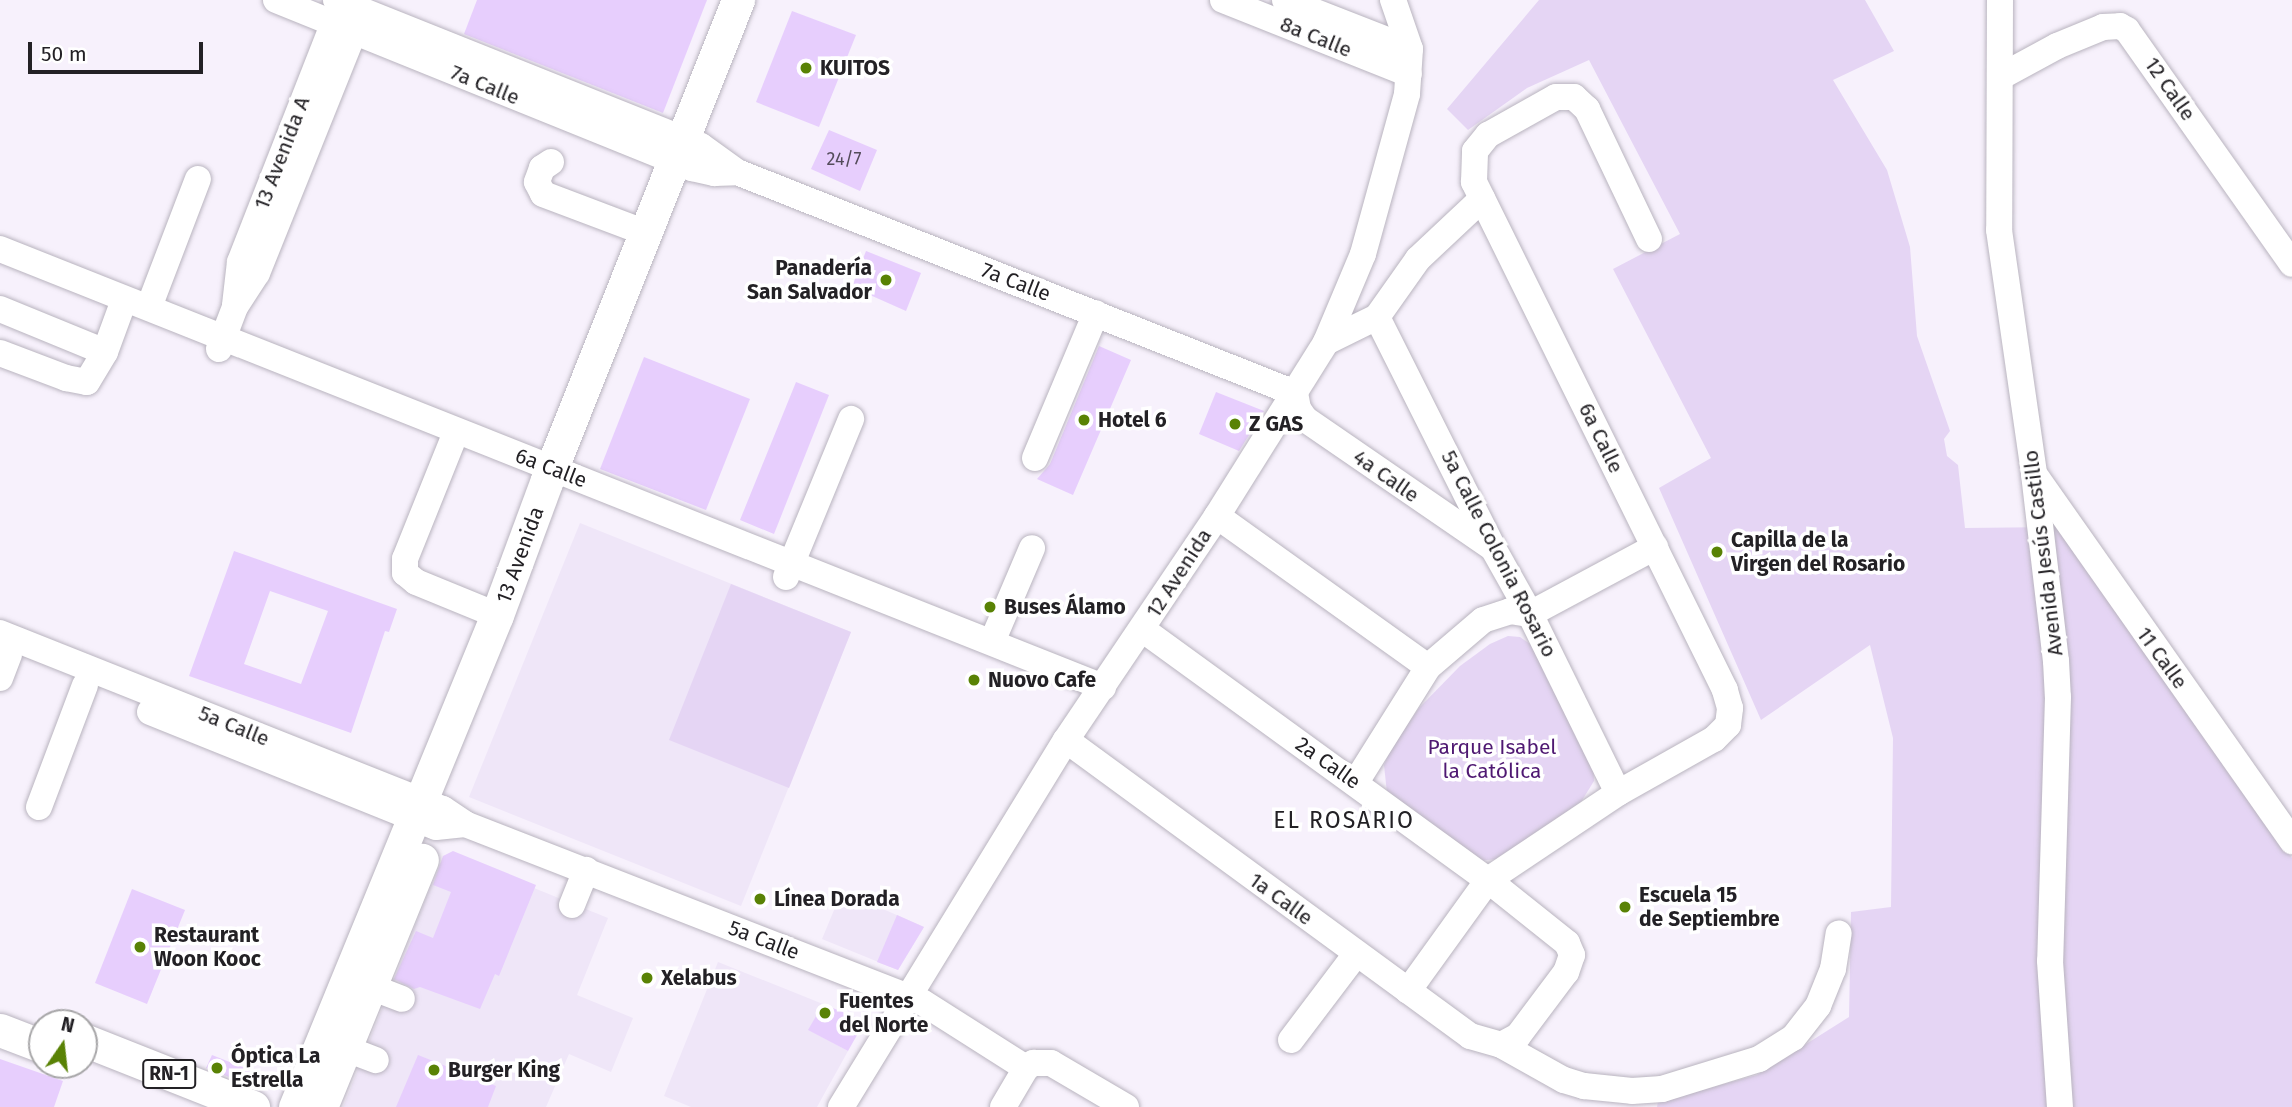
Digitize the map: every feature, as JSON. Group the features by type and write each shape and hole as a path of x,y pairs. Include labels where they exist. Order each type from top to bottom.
{"main road":[{"name":"13 Avenida","path":"295,1107 436,816 497,615 559,478 687,153 738,0"},
{"name":"13 Avenida","path":"320,1107 371,987 436,816 646,233 760,0"},
{"path":"0,1007 28,1018"},
{"path":"0,1030 28,1041"},
{"name":"RN-1","path":"98,1046 253,1107"},
{"name":"RN-1","path":"98,1069 194,1107"}],"street":[{"name":"7a Calle","path":"276,0 346,13 687,153 714,173 737,172 1295,393"},
{"name":"8a Calle","path":"1223,0 1410,62"},
{"name":"8a Calle","path":"1285,0 1410,62"},
{"path":"1393,0 1410,62"},
{"name":"Avenida Jesús Castillo","path":"2000,0 1998,230 2034,474 2058,697 2050,961 2060,1107"},
{"name":"13 Avenida A","path":"221,343 234,307 234,287 240,262 346,13"},
{"name":"12 Calle","path":"2000,77 2057,46 2103,27 2120,26 2127,30 2292,264"},
{"name":"12 Avenida","path":"841,1107 1066,740 1217,516 1326,342 1363,254 1388,171 1410,62"},
{"name":"6a Calle","path":"1618,793 1714,739 1728,725 1730,708 1725,690 1474,182 1475,151 1488,135 1556,97 1574,97 1587,109 1649,239"},
{"path":"551,162 542,168 537,182 543,194 646,233"},
{"path":"149,307 198,179"},
{"path":"1326,342 1377,317 1418,259 1482,199"},
{"name":"6a Calle","path":"0,249 149,307 221,343 452,442 559,478"},
{"name":"6a Calle","path":"0,264 120,310 221,343 1098,693"},
{"path":"0,309 106,352"},
{"path":"0,353 66,378 87,382 106,352 120,310"},
{"path":"1035,458 1096,313"},
{"name":"5a Calle Colonia Rosario","path":"1377,317 1493,548 1530,614 1618,793"},
{"name":"4a Calle","path":"1295,393 1305,419 1493,548"},
{"path":"789,570 851,419"},
{"path":"452,442 405,559 405,573 416,582 497,615"},
{"name":"11 Calle","path":"2034,474 2292,841"},
{"path":"1217,516 1428,667"},
{"path":"1356,782 1428,667 1483,620 1510,611 1530,614 1654,547"},
{"path":"992,642 1032,548"},
{"name":"6a Calle","path":"907,617 992,642 1098,693"},
{"name":"2a Calle","path":"1142,629 1356,782 1488,880 1567,943 1572,956 1566,972 1518,1036 1502,1045"},
{"name":"5a Calle","path":"2,654 436,816"},
{"name":"5a Calle","path":"2,654 586,870 907,996 934,1008 1026,1068"},
{"path":"39,807 85,685"},
{"name":"1a Calle","path":"1066,740 1469,1036 1502,1045 1564,1080 1608,1090 1662,1089 1759,1059 1793,1038 1818,1006 1833,970 1839,933"},
{"path":"1408,991 1488,880 1618,793"},
{"path":"572,905 586,870"},
{"path":"1291,1040 1356,954"},
{"path":"371,987 402,999"},
{"path":"344,1048 376,1060"},
{"path":"1003,1107 1026,1068 1033,1063 1051,1063 1126,1107"}],"shaded area":[{"path":"580,523 851,632 741,906 469,797"},
{"path":"455,856 608,918 577,995 633,1018 611,1072 569,1054 546,1107 343,1107 440,863"},
{"path":"842,891 924,927 898,970 822,939"},
{"path":"718,962 823,1004 809,1030 848,1051 817,1107 691,1107 664,1096"}],"green space":[{"path":"1539,0 1865,0 1894,51 1833,80 1887,170 1910,247 1917,336 1950,431 1944,439 1947,456 1958,465 1965,528 2056,527 2262,811 2292,858 2292,1107 1657,1107 1658,1102 1757,1075 1849,1017 1851,912 1891,907 1893,738 1870,645 1761,720 1659,488 1711,458 1613,269 1680,234 1589,60 1527,88 1468,130 1447,109"},
{"path":"731,584 851,632 789,788 669,740"},
{"name":"Parque Isabel la Católica","path":"1508,636 1520,637 1530,644 1593,756 1594,781 1581,802 1498,859 1477,861 1387,793 1384,765 1391,748 1419,708 1460,666 1490,644"}],"building":[{"path":"477,0 707,0 663,113 464,34"},
{"name":"KUITOS","path":"792,11 856,35 819,127 756,102"},
{"path":"829,130 877,150 860,191 811,169"},
{"name":"Panadería San Salvador","path":"866,251 921,273 906,311 852,287"},
{"name":"Hotel 6","path":"1099,346 1131,360 1073,495 1037,479 1050,464"},
{"path":"644,357 750,399 706,510 600,469"},
{"path":"796,382 829,395 774,534 740,520"},
{"name":"Z GAS","path":"1216,392 1264,411 1239,451 1199,434"},
{"path":"234,551 397,609 389,632 385,631 351,733 189,676","holes":["270,591 328,611 301,684 244,664"]},
{"path":"453,851 536,885 499,976 495,974 480,1009 420,987 414,989 394,979 416,931 433,938 451,892 433,885 443,856"},
{"name":"Restaurant Woon Kooc","path":"132,889 185,910 147,1004 95,983"},
{"path":"897,915 924,927 898,970 877,962"},
{"path":"823,1004 855,1017 861,1028 848,1051 808,1030"},
{"path":"212,1055 265,1076 260,1089 206,1068"},
{"name":"Burger King","path":"418,1055 496,1086 488,1107 396,1107"},
{"path":"0,1059 28,1069 28,1079 63,1081 54,1107 0,1107"}],"place":[{"name":"KUITOS","path":"806,68"},
{"name":"Panadería San Salvador","path":"886,280"},
{"name":"Hotel 6","path":"1084,420"},
{"name":"Z GAS","path":"1235,424"},
{"name":"Capilla de la Virgen del Rosario","path":"1717,552"},
{"name":"Buses Álamo","path":"990,607"},
{"name":"Nuovo Cafe","path":"974,680"},
{"name":"Línea Dorada","path":"760,899"},
{"name":"Escuela 15 de Septiembre","path":"1625,907"},
{"name":"Restaurant Woon Kooc","path":"140,947"},
{"name":"Xelabus","path":"647,978"},
{"name":"Fuentes del Norte","path":"825,1013"},
{"name":"Óptica La Estrella","path":"217,1068"},
{"name":"Burger King","path":"434,1070"}],"district":[{"name":"EL ROSARIO","path":"1344,820"}]}
